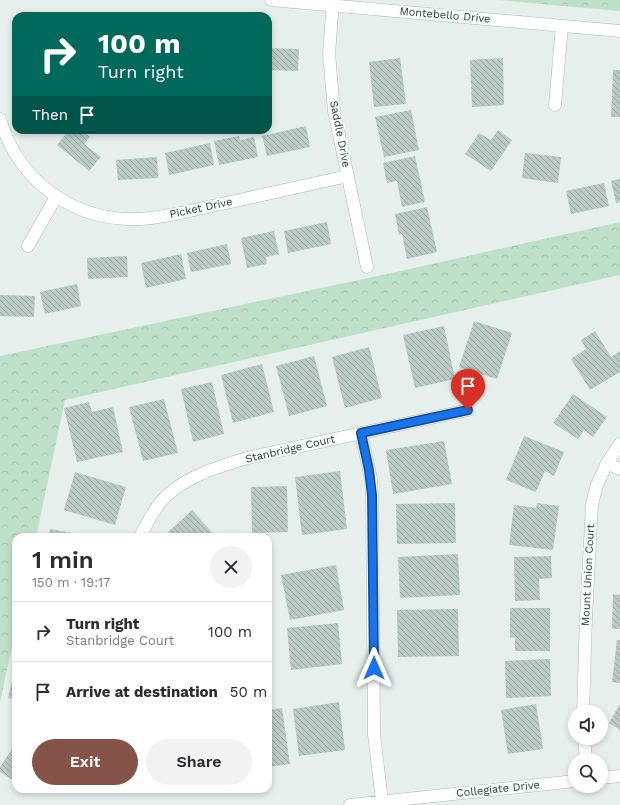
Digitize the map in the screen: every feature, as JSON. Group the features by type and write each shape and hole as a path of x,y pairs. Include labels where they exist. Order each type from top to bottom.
{"street":[{"name":"Montebello Drive","path":"271,0 333,3 620,31"},
{"name":"Saddle Drive","path":"333,3 329,54 331,88 334,110 367,267"},
{"path":"555,105 562,26"},
{"name":"Picket Drive","path":"0,119 5,135 16,155 37,182 56,197 78,208 102,216 127,219 152,218 348,176"},
{"path":"28,246 56,197"},
{"name":"Stanbridge Court","path":"142,533 157,506 178,486 222,465 468,410"},
{"path":"361,433 372,495 374,734 382,801"},
{"name":"Mount Union Court","path":"583,705 591,510 597,485 620,444"},
{"path":"608,463 620,469"},
{"path":"608,777 620,776"},
{"name":"Collegiate Drive","path":"350,805 568,782"}],"green space":[{"path":"498,0 620,0 620,11"},
{"path":"620,222 620,275 65,400 37,533 12,533 12,646 0,702 0,356 387,274"}],"building":[{"path":"272,48 299,49 298,71 272,70"},
{"path":"400,58 406,104 374,107 369,62"},
{"path":"503,58 504,105 472,107 470,60"},
{"path":"613,70 620,70 620,117 611,117"},
{"path":"411,110 419,150 384,157 375,117"},
{"path":"306,126 310,147 267,156 262,136"},
{"path":"498,130 512,140 491,171 465,154 479,133 491,140"},
{"path":"66,134 87,134 90,137 84,144 101,157 89,171 57,145"},
{"path":"239,136 240,140 254,137 258,157 219,165 214,141"},
{"path":"210,143 214,165 169,175 165,153"},
{"path":"525,153 561,157 558,183 522,178"},
{"path":"415,156 425,202 402,207 397,181 387,183 383,163"},
{"path":"157,157 158,178 118,180 116,160"},
{"path":"620,179 620,202 616,203 611,181"},
{"path":"604,183 609,206 571,214 566,191"},
{"path":"427,207 437,252 407,259 402,234 399,235 395,214"},
{"path":"327,222 331,244 288,253 284,231"},
{"path":"274,231 279,254 266,257 267,264 247,268 241,238"},
{"path":"227,244 231,264 191,272 187,253"},
{"path":"181,254 186,279 146,288 141,263"},
{"path":"127,256 128,277 88,279 87,258"},
{"path":"77,284 81,306 45,314 40,292"},
{"path":"0,295 35,296 34,317 0,316"},
{"path":"474,321 512,333 497,379 459,367"},
{"path":"444,326 455,379 415,388 403,335"},
{"path":"595,331 611,357 620,351 620,372 590,390 571,359 586,349 581,340"},
{"path":"369,347 382,398 345,408 332,357"},
{"path":"314,356 327,406 289,416 276,366"},
{"path":"262,364 274,412 233,423 221,375"},
{"path":"212,382 224,434 193,442 181,389"},
{"path":"573,394 607,417 593,437 584,430 578,439 553,423"},
{"path":"164,399 178,453 143,461 129,407"},
{"path":"89,402 92,412 113,407 123,452 77,462 64,408"},
{"path":"524,436 564,452 554,476 545,471 536,492 506,480"},
{"path":"444,441 452,484 393,494 386,450"},
{"path":"340,471 347,529 302,535 295,477"},
{"path":"75,472 126,487 115,525 64,510"},
{"path":"287,486 288,532 252,533 251,487"},
{"path":"455,503 456,543 397,544 396,504"},
{"path":"537,503 559,506 553,550 509,545 514,505 536,508"},
{"path":"192,510 212,533 167,533"},
{"path":"50,529 72,533 50,533"},
{"path":"458,554 460,595 400,598 398,557"},
{"path":"551,556 552,578 539,579 540,600 515,601 514,557"},
{"path":"336,565 344,610 290,620 281,575"},
{"path":"613,594 620,595 620,629 612,629"},
{"path":"510,608 550,608 550,651 515,651 515,638 510,637"},
{"path":"458,609 459,656 398,657 397,610"},
{"path":"338,623 342,664 291,670 287,628"},
{"path":"617,640 620,640 620,683 612,682"},
{"path":"550,659 551,696 506,698 505,661"},
{"path":"12,681 12,698 8,698"},
{"path":"339,702 345,750 299,756 293,709"},
{"path":"536,704 543,749 508,754 501,710"},
{"path":"620,704 620,730 609,723"},
{"path":"282,708 290,764 272,766 272,709"},
{"path":"12,749 12,780 0,772 0,767"}],"route":[{"path":"374,668 372,495 371,479 361,433 468,410"}]}
